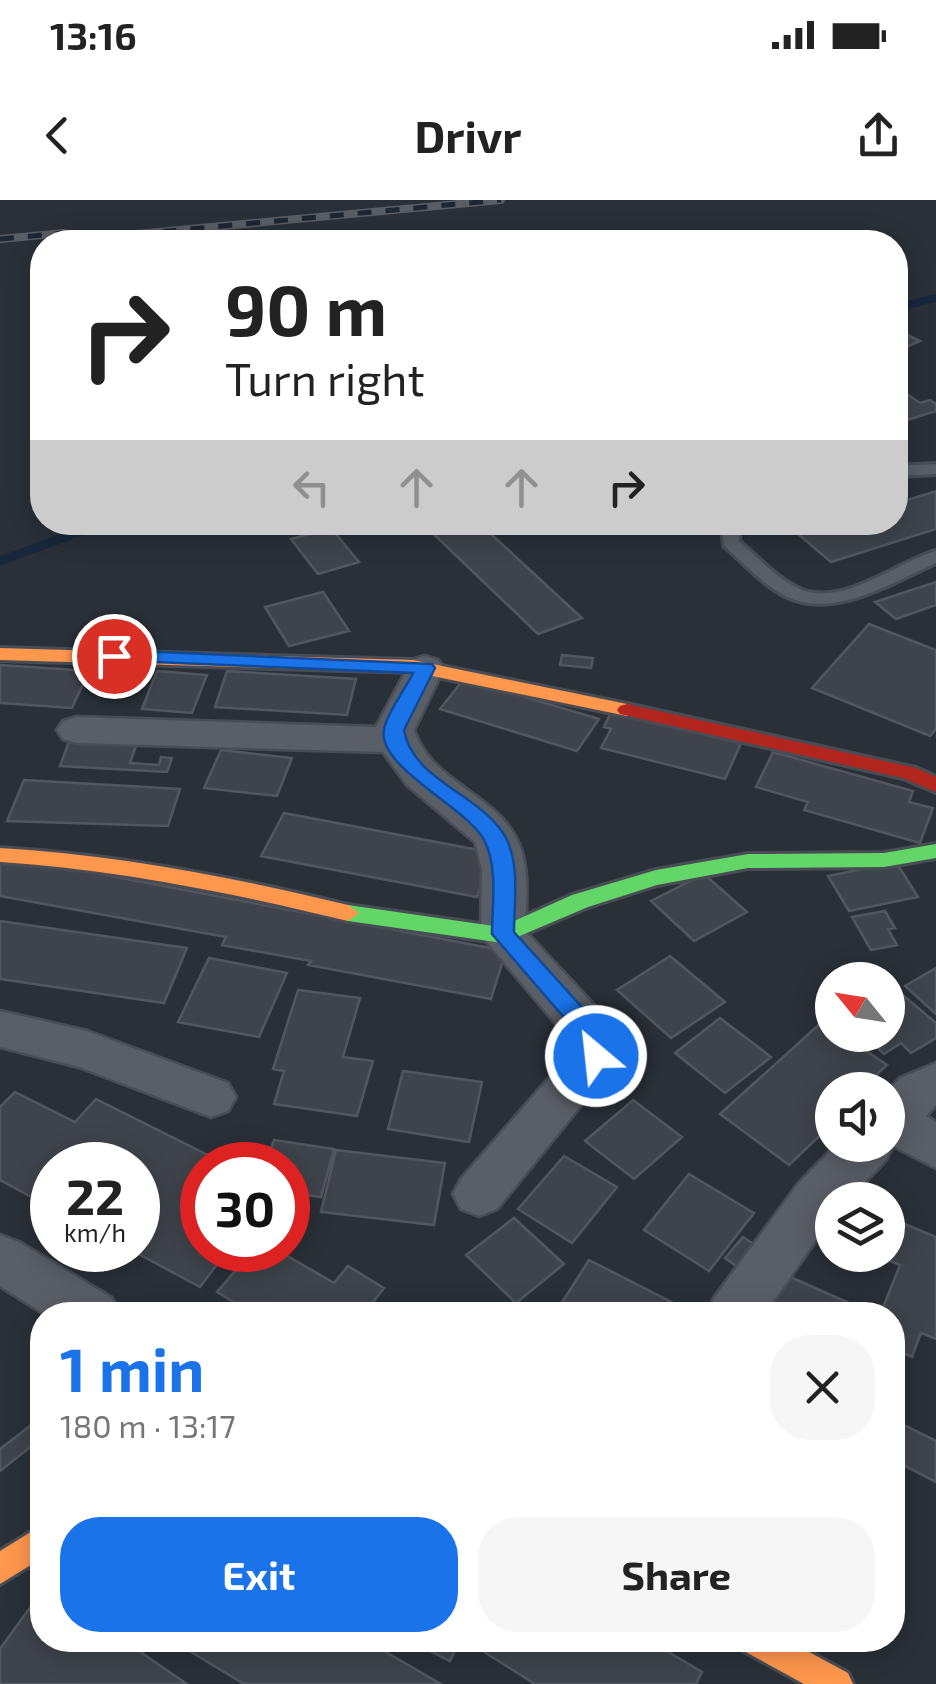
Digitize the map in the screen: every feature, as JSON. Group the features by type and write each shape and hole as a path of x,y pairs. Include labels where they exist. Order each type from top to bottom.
{"street":[{"path":"0,654 426,668 909,772 936,785"},
{"path":"426,668 394,730 396,740 413,768 470,812 495,837 503,870 503,934 591,1033 596,1056 478,1194"},
{"path":"77,730 396,740"},
{"path":"0,855 81,858 182,873 380,920 503,934 580,901 656,878 748,861 884,860 936,851"},
{"path":"0,1029 87,1050 210,1096"},
{"path":"905,1106 936,1082"},
{"path":"905,1137 936,1147"},
{"path":"742,1302 816,1199 851,1162"},
{"path":"0,1258 73,1302"},
{"path":"0,1569 30,1548"},
{"path":"778,1652 838,1684"}],"lane":[{"path":"908,471 936,469"},
{"path":"731,535 730,542 794,594 814,600 848,594 936,556"}],"building":[{"path":"908,335 920,341 908,346"},
{"path":"908,395 920,403 930,400 936,404 936,411 908,420"},
{"path":"936,491 936,529 831,562 799,535 908,535 908,500"},
{"path":"337,535 359,562 318,574 291,539"},
{"path":"435,535 492,535 582,618 538,634"},
{"path":"936,582 936,605 896,619 875,602"},
{"path":"323,592 349,631 289,646 265,607"},
{"path":"869,624 936,650 936,729 930,736 812,688"},
{"path":"562,655 593,658 591,668 560,665"},
{"path":"0,665 89,671 72,708 0,703"},
{"path":"157,671 207,675 192,713 142,709"},
{"path":"227,671 356,679 347,715 215,707"},
{"path":"464,679 599,719 577,751 440,709"},
{"path":"612,710 742,741 725,779 601,748 611,729 604,727"},
{"path":"71,736 138,740 130,763 159,765 161,757 172,758 167,772 60,766"},
{"path":"221,750 292,758 277,796 204,788"},
{"path":"773,752 913,791 909,802 933,808 920,843 804,810 808,802 756,787"},
{"path":"24,780 180,789 168,826 7,821"},
{"path":"284,813 494,853 477,897 261,856"},
{"path":"5,856 506,951 491,999 308,965 311,961 222,945 226,937 0,896 0,865"},
{"path":"896,862 918,897 849,911 828,876"},
{"path":"704,874 747,912 694,941 651,901"},
{"path":"885,911 895,928 888,929 897,945 871,950 852,917"},
{"path":"0,921 187,948 164,1003 0,979"},
{"path":"670,956 725,1002 671,1038 617,990"},
{"path":"209,958 287,973 259,1037 178,1022"},
{"path":"936,968 936,1014 905,986"},
{"path":"298,990 360,998 343,1057 373,1061 357,1116 274,1104 284,1071 273,1069"},
{"path":"905,997 936,1023 936,1038 911,1053 905,1047"},
{"path":"720,1018 771,1057 725,1093 675,1053"},
{"path":"815,1028 815,1052 868,1052 887,1065 880,1072 815,1072 815,1140 789,1165 720,1114"},
{"path":"403,1071 482,1082 469,1142 388,1129"},
{"path":"15,1092 75,1122 96,1099 182,1142 180,1272 211,1272 200,1287 160,1266 160,1142 30,1142 30,1196 0,1180 0,1107"},
{"path":"633,1100 682,1137 634,1179 585,1141"},
{"path":"310,1145 334,1149 321,1197 310,1195"},
{"path":"336,1150 445,1163 434,1225 321,1212"},
{"path":"564,1156 617,1187 572,1243 518,1209"},
{"path":"689,1174 754,1213 709,1271 644,1230"},
{"path":"514,1218 564,1264 515,1302 466,1255"},
{"path":"905,1224 936,1237 936,1339 921,1333 912,1357 905,1354 905,1302 885,1302 897,1272 905,1272"},
{"path":"743,1237 758,1247 739,1268 725,1258"},
{"path":"589,1260 671,1302 562,1302"},
{"path":"348,1266 384,1288 373,1302 234,1302 217,1292 234,1272 310,1269 334,1283"},
{"path":"777,1271 847,1302 762,1302"},
{"path":"30,1426 30,1447 0,1471 0,1449"},
{"path":"905,1426 936,1441 936,1482 905,1466"},
{"path":"30,1608 30,1652 140,1652 187,1684 0,1684 0,1649"},
{"path":"191,1652 386,1652 441,1684 244,1684"},
{"path":"432,1652 454,1652 450,1661"},
{"path":"484,1652 668,1652 702,1672 696,1684 535,1684"}],"waterway":[{"path":"908,305 936,298"},
{"path":"0,561 71,535"}],"railway":[{"path":"180,230 501,200"},
{"path":"0,239 30,236"}],"traffic: fast":[{"path":"348,913 503,935 580,901 656,878 748,861 884,860 936,851"}],"traffic: slow":[{"path":"0,654 413,666 627,710"},
{"path":"0,855 89,862 175,875 348,913"},
{"path":"0,1569 30,1548"},
{"path":"777,1652 837,1684"}],"traffic: jam":[{"path":"627,710 909,773 936,785"}],"route":[{"path":"114,656 426,668 394,730 396,740 413,768 470,812 495,837 503,870 503,934 591,1033 596,1056"}]}
